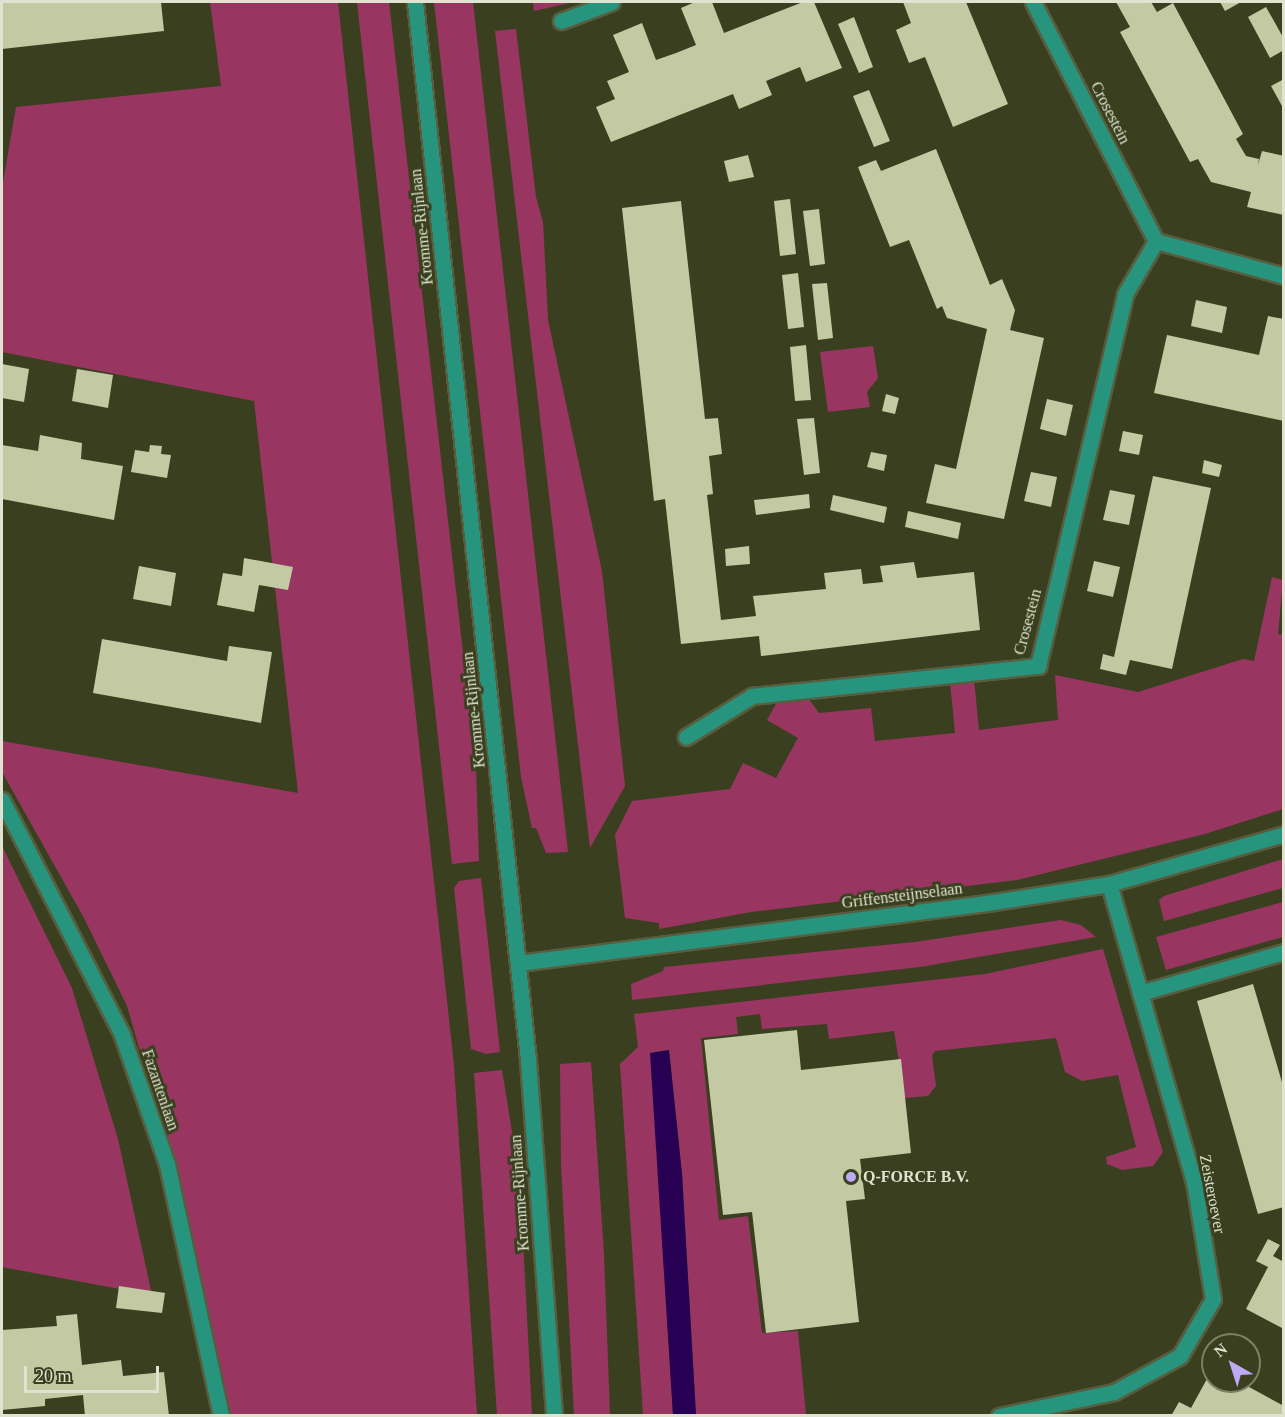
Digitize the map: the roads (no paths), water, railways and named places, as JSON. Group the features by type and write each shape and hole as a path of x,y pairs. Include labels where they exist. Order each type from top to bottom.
{"street":[{"name":"Kromme-Rijnlaan","path":"415,2 518,963 554,1416"},
{"path":"561,21 612,2"},
{"name":"Crosestein","path":"686,737 752,696 1038,666 1125,294 1156,241 1033,2"},
{"path":"1156,241 1284,276"},
{"name":"Fazantenlaan","path":"2,800 122,1035 167,1164 220,1416"},
{"name":"Griffensteijnselaan","path":"518,963 975,904 1109,884 1284,834"},
{"name":"Zeisteroever","path":"999,1416 1062,1405 1124,1386 1180,1356 1213,1299 1194,1182 1109,884"},
{"path":"1140,993 1284,952"}],"place":[{"name":"Q-FORCE B.V.","path":"851,1177"}]}
